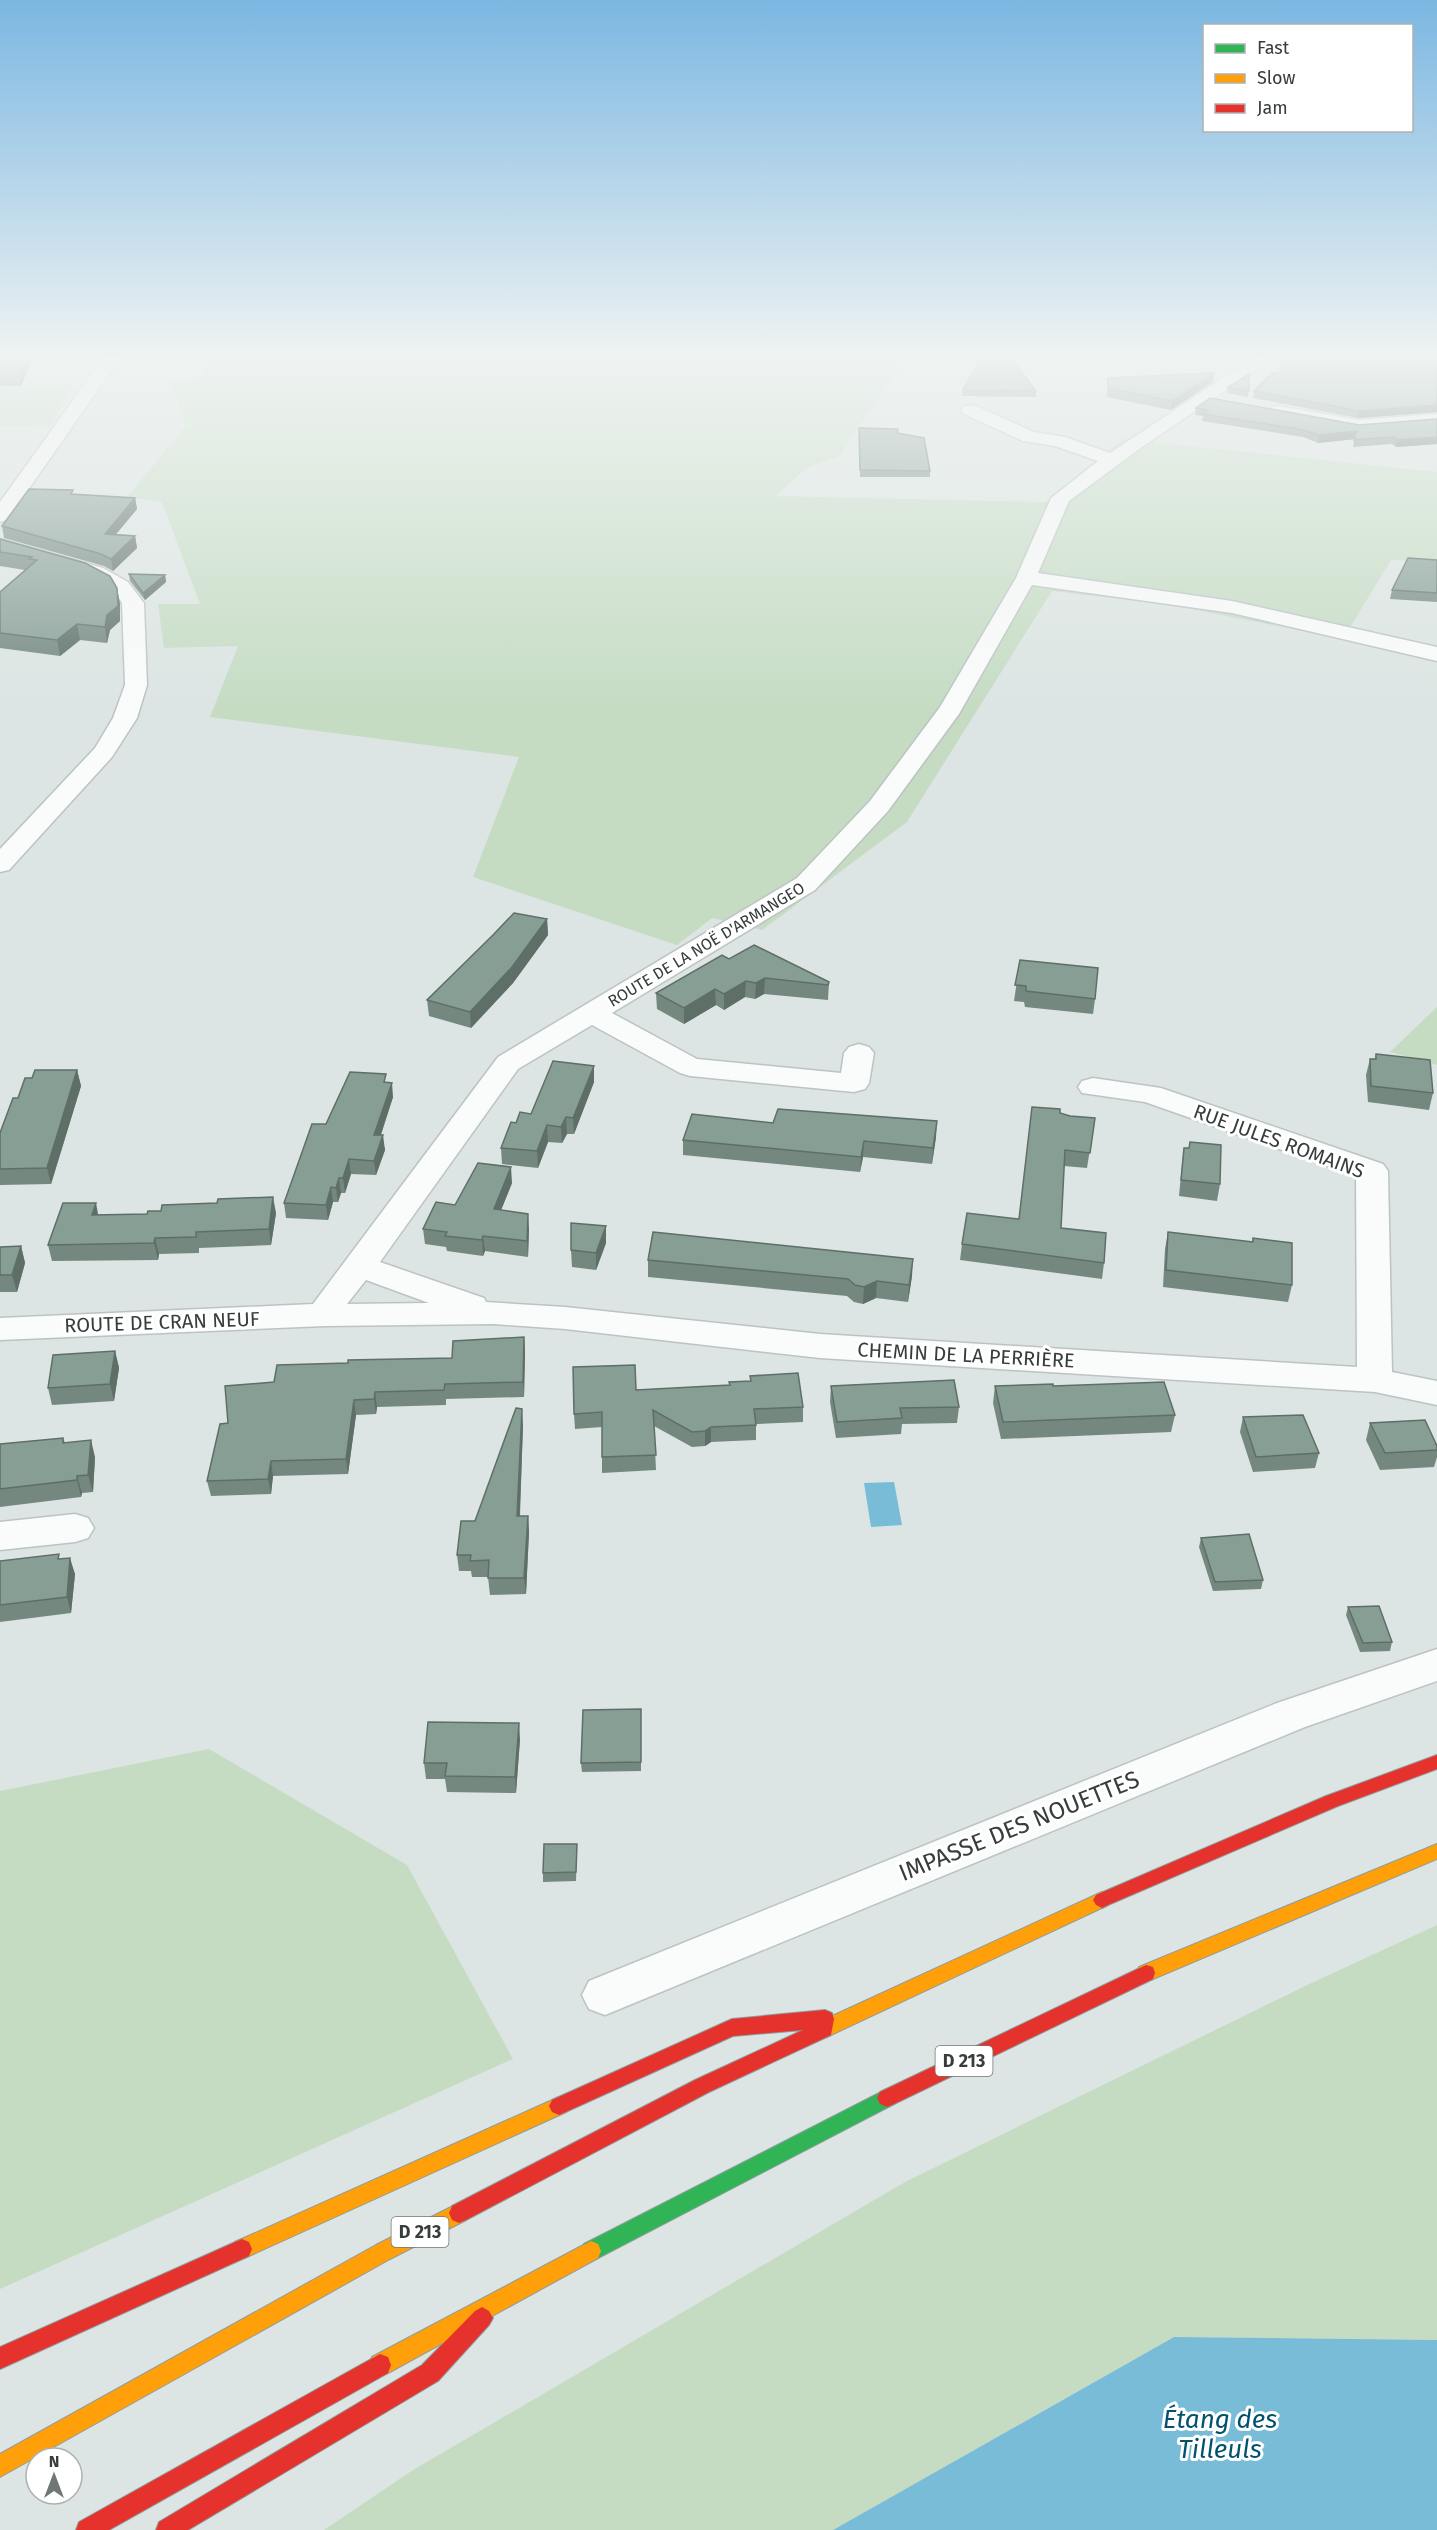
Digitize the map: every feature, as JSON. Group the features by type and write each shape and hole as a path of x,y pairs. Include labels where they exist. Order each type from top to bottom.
{"highway":[{"name":"D 213","path":"0,2466 383,2252 702,2086 1066,1916 1332,1801 1437,1762"},
{"name":"D 213","path":"87,2530 502,2296 843,2120 1126,1981 1437,1851"},
{"path":"0,2358 732,2028 850,2016"},
{"name":"D 213","path":"167,2530 430,2373 502,2296"}],"street":[{"path":"0,516 29,475"},
{"name":"ROUTE DE LA NOË D'ARMANGEO","path":"325,1315 331,1301 360,1266 508,1063 806,884 879,806 951,709 1026,578 1061,498 1092,475"},
{"path":"0,545 96,572 121,586 133,603 136,675 136,685 125,718 104,752 0,864"},
{"path":"1026,578 1222,605 1437,654"},
{"path":"591,1013 690,1067 854,1083 859,1053"},
{"name":"RUE JULES ROMAINS","path":"1093,1087 1150,1094 1372,1171 1375,1380"},
{"name":"CHEMIN DE LA PERRIÈRE","path":"360,1266 494,1313"},
{"name":"CHEMIN DE LA PERRIÈRE","path":"325,1315 494,1313 564,1318 820,1346 1375,1380 1437,1393"},
{"name":"ROUTE DE CRAN NEUF","path":"0,1329 325,1315"},
{"path":"0,1536 75,1528"},
{"name":"IMPASSE DES NOUETTES","path":"605,1995 1291,1715 1437,1665"}],"green space":[{"path":"145,475 798,475 776,496 1046,502 1078,475 1437,475 1437,562 1391,560 1343,639 1166,604 1052,591 907,822 762,930 712,918 677,945 473,877 519,757 210,717 238,646 164,648 158,604 200,604 162,502 127,497"},
{"path":"1437,1007 1437,1065 1390,1052"},
{"path":"209,1749 407,1865 513,2059 0,2289 0,1791"},
{"path":"1437,1925 1437,2340 1174,2337 833,2530 324,2530 413,2470 905,2182 1305,1986"}],"water":[{"path":"894,1482 902,1525 871,1527 864,1483"},
{"name":"Étang des Tilleuls","path":"1174,2337 1437,2340 1437,2530 833,2530"}],"building":[{"path":"29,489 73,490 71,494 135,498 105,534 135,536 111,559 101,554 2,526"},
{"path":"0,539 85,563 110,576 117,588 118,606 107,615 105,627 77,624 57,640 0,633 0,592 37,560 29,559 32,557 0,552"},
{"path":"1408,558 1437,560 1437,593 1392,590"},
{"path":"129,574 165,575 143,593"},
{"path":"514,913 547,919 512,967 470,1012 427,1000 493,935"},
{"path":"754,945 829,982 828,985 765,978 756,983 746,981 724,994 715,989 684,1008 656,993 722,955 729,959"},
{"path":"1020,960 1098,968 1095,999 1026,991 1026,986 1015,985"},
{"path":"1376,1054 1430,1060 1433,1093 1371,1086 1370,1059 1376,1059"},
{"path":"553,1061 594,1066 573,1118 566,1117 561,1127 547,1125 537,1151 501,1148 511,1122 516,1123 520,1112 531,1114"},
{"path":"35,1070 77,1070 47,1168 0,1169 0,1133 13,1098 18,1098 25,1078 32,1078"},
{"path":"350,1072 386,1074 384,1082 392,1083 374,1135 383,1135 374,1161 349,1159 343,1178 339,1178 336,1188 331,1187 326,1205 284,1203 312,1124 326,1124"},
{"path":"1032,1107 1060,1109 1060,1113 1070,1116 1095,1118 1090,1153 1065,1150 1061,1228 1106,1233 1104,1263 962,1244 967,1213 1019,1219"},
{"path":"778,1109 937,1121 933,1148 864,1141 861,1157 683,1140 692,1114 773,1123"},
{"path":"1190,1142 1221,1145 1220,1184 1181,1180 1184,1148 1189,1148"},
{"path":"478,1163 511,1167 494,1209 528,1214 527,1241 483,1236 482,1240 445,1236 447,1232 423,1229 436,1202 455,1205"},
{"path":"273,1197 269,1229 196,1232 196,1237 155,1238 154,1243 48,1245 63,1203 96,1203 92,1215 147,1214 148,1211 161,1211 162,1205 217,1203 218,1199"},
{"path":"571,1223 606,1226 596,1253 571,1250"},
{"path":"653,1232 913,1259 909,1285 877,1281 864,1287 855,1285 848,1279 648,1260"},
{"path":"1168,1232 1253,1242 1253,1238 1292,1243 1292,1285 1166,1270"},
{"path":"21,1246 12,1275 0,1275 0,1247"},
{"path":"524,1337 523,1382 445,1384 444,1390 375,1392 374,1399 354,1400 346,1459 271,1461 268,1479 207,1481 220,1424 228,1423 225,1386 274,1382 277,1365 348,1363 348,1360 452,1358 453,1341"},
{"path":"115,1351 110,1384 48,1388 53,1355"},
{"path":"635,1365 636,1390 730,1385 729,1382 751,1381 750,1376 798,1373 803,1407 754,1409 756,1425 711,1427 705,1431 692,1432 653,1410 656,1455 602,1457 602,1412 574,1414 573,1367"},
{"path":"954,1380 959,1407 900,1408 902,1418 837,1422 831,1386"},
{"path":"1164,1382 1175,1415 1003,1422 995,1386 1053,1384 1053,1386"},
{"path":"516,1408 522,1409 517,1516 528,1516 524,1578 488,1578 489,1560 470,1561 471,1555 457,1555 461,1521 475,1521"},
{"path":"1303,1415 1319,1453 1256,1457 1243,1417"},
{"path":"1425,1420 1437,1450 1385,1453 1370,1423"},
{"path":"63,1438 63,1443 91,1440 88,1475 77,1476 77,1480 0,1489 0,1444"},
{"path":"1249,1534 1263,1580 1215,1582 1201,1538"},
{"path":"59,1554 58,1559 70,1558 67,1597 0,1605 0,1561"},
{"path":"1379,1606 1392,1642 1363,1643 1348,1607"},
{"path":"641,1709 641,1762 581,1763 583,1710"},
{"path":"428,1722 519,1723 515,1777 445,1776 447,1763 424,1763"},
{"path":"544,1844 577,1844 576,1872 543,1873"}],"traffic: fast":[{"path":"591,2251 887,2098"}],"traffic: slow":[{"path":"1146,1973 1437,1851"},
{"path":"824,2029 1102,1900"},
{"path":"242,2249 559,2106"},
{"path":"0,2466 383,2252 459,2213"},
{"path":"380,2365 591,2251"}],"traffic: jam":[{"path":"1102,1900 1332,1801 1437,1762"},
{"path":"887,2098 1146,1973"},
{"path":"559,2106 732,2028 825,2019"},
{"path":"459,2213 702,2086 824,2029"},
{"path":"0,2358 242,2249"},
{"path":"167,2530 430,2373 482,2318"},
{"path":"87,2530 380,2365"}]}
